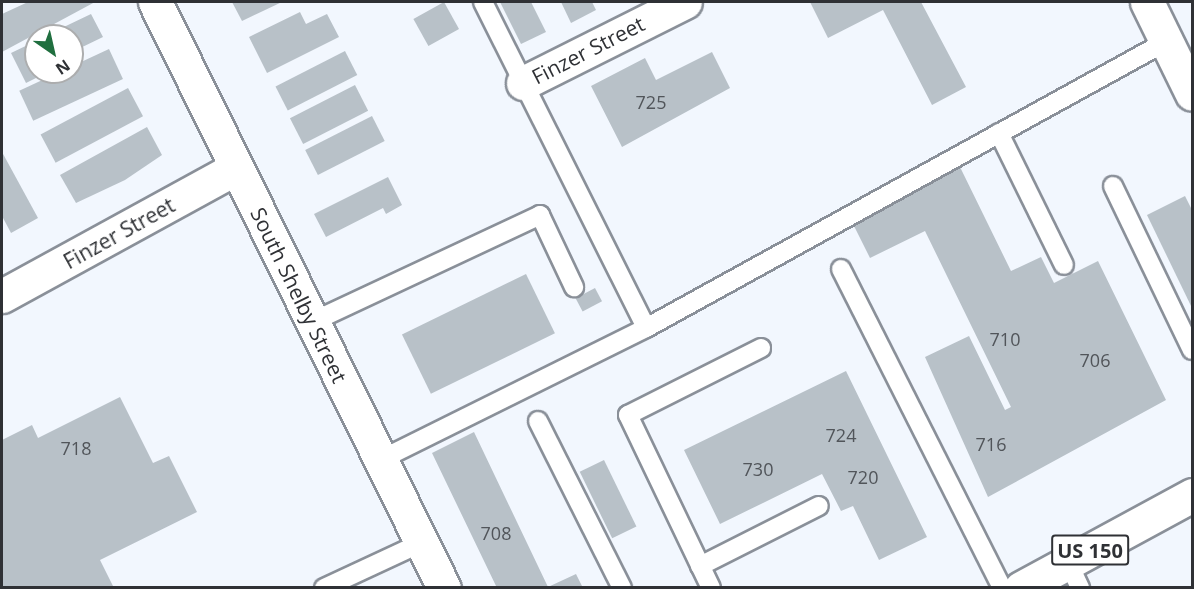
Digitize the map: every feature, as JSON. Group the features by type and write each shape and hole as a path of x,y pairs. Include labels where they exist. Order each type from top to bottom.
{"main road":[{"name":"South Shelby Street","path":"155,2 444,588"},
{"name":"Finzer Street","path":"523,83 685,2"},
{"path":"1147,2 1192,94"},
{"name":"Finzer Street","path":"2,296 236,168"},
{"name":"US 150","path":"1021,588 1074,575 1192,495"}],"lane":[{"path":"483,2 646,328"},
{"path":"380,460 646,328 1167,41"},
{"path":"999,133 1064,264"},
{"path":"1113,186 1192,350"},
{"path":"312,322 540,214 574,287"},
{"path":"841,269 1002,588"},
{"path":"711,588 628,415 761,348"},
{"path":"538,422 622,588"},
{"path":"700,566 819,506"},
{"path":"329,587 421,543"}],"building":[{"path":"28,2 95,2 54,24 24,24 24,40 2,52 2,14"},
{"path":"232,2 282,2 242,21"},
{"path":"444,2 459,29 428,46 413,19"},
{"path":"500,2 531,2 546,32 521,44"},
{"path":"561,2 592,2 596,10 571,23"},
{"path":"810,2 921,2 966,87 932,105 883,10 828,38"},
{"path":"300,12 306,24 327,14 339,37 267,73 249,37"},
{"path":"91,14 103,37 84,46 84,24 70,24"},
{"path":"24,47 24,79 11,53"},
{"path":"109,49 123,79 33,121 19,91 34,84 84,84 84,61"},
{"path":"345,51 357,75 288,110 276,86"},
{"path":"712,52 730,88 622,147 591,86 645,58 656,80"},
{"path":"355,85 368,111 303,144 290,118"},
{"path":"128,88 143,116 56,163 41,134"},
{"path":"372,116 385,141 318,175 305,150"},
{"path":"147,127 162,155 125,180 76,203 60,175"},
{"path":"2,152 38,218 11,233 2,216"},
{"path":"960,167 1011,271 1041,257 1054,283 1098,261 1166,400 988,497 925,357 969,336 1005,410 1011,407 925,231 870,258 853,224"},
{"path":"388,177 402,205 386,214 383,208 326,237 314,214"},
{"path":"1185,196 1192,210 1192,308 1147,215"},
{"path":"526,274 555,333 431,394 402,334"},
{"path":"595,288 602,301 583,312 576,298"},
{"path":"846,371 927,537 879,560 853,506 841,511 822,474 720,524 684,450"},
{"path":"120,397 153,463 169,456 197,512 100,560 114,588 2,588 2,440 32,425 38,438"},
{"path":"474,432 548,587 576,574 583,588 497,588 432,453"},
{"path":"604,460 636,527 612,538 580,472"}]}
